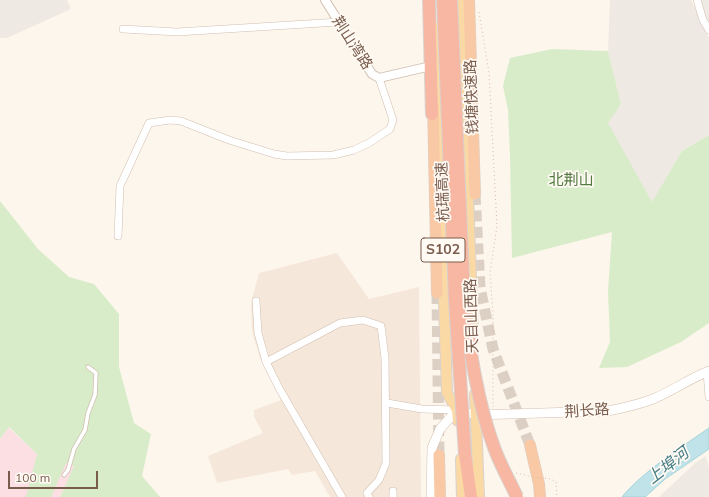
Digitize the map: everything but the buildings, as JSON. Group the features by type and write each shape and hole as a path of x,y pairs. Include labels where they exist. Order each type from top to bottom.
{"highway":[{"path":"429,0 434,65 432,114 437,293"},
{"name":"杭瑞高速","path":"443,0 455,300 465,454"},
{"name":"杭瑞高速","path":"451,0 464,300 470,346 479,394 495,452"},
{"name":"钱塘快速路","path":"469,0 475,194"},
{"path":"530,445 539,484 540,497"},
{"path":"495,452 498,468 508,497"},
{"path":"495,452 517,497"},
{"path":"465,454 478,495"},
{"path":"465,454 466,497"},
{"path":"439,456 440,497"}],"main road":[{"name":"天目山西路","path":"434,0 434,65 447,393 457,410 462,497"},
{"name":"天目山西路","path":"461,0 478,495"},
{"name":"荆长路","path":"457,410 476,415 493,415 579,412 629,407 654,399 708,371"},
{"path":"431,497 432,448 440,429 457,410"}],"street":[{"name":"荆山湾路","path":"325,0 372,74 379,78 434,65"},
{"path":"697,0 703,20 709,30"},
{"path":"124,29 177,32 339,22"},
{"path":"118,236 120,186 149,122 181,121 229,140 274,154 287,156 333,155 354,150 369,143 390,129 393,120 379,78"},
{"path":"256,301 258,332 266,362 279,388 342,497"},
{"path":"266,362 340,322 363,320 381,326 385,358 387,404 386,463 379,480 367,493 369,497"},
{"path":"708,371 709,397"},
{"path":"387,404 422,409 457,410"}],"lane":[{"path":"64,475 68,470 74,449 85,430 88,413 95,395 96,374 88,367"}],"path":[{"path":"478,10 489,73 497,226 490,274 493,323 493,415"},
{"path":"533,477 551,479 556,482 558,497"}],"shaded area":[{"path":"0,0 67,0 71,9 7,38 0,38"},
{"path":"610,0 691,0 709,38 709,135 682,151 652,203 606,124 621,104 608,51"},
{"path":"701,0 709,0 709,30 703,20"},
{"path":"337,253 369,299 419,287 421,497 330,497 315,471 292,475 288,469 217,483 208,456 263,433 254,417 254,410 281,400 260,358 252,332 251,303 259,273"},
{"path":"8,427 37,454 75,466 60,497 0,497 0,439"},
{"path":"706,456 709,468 709,497 659,497 695,463"}],"green space":[{"name":"北荆山","path":"552,49 608,51 621,104 608,123 652,202 682,151 709,135 709,323 681,342 627,367 599,368 610,342 608,291 612,232 512,258 508,110 503,86 510,58"},
{"path":"0,201 38,249 69,277 94,284 119,314 119,367 134,423 151,434 142,476 160,497 60,497 74,466 66,463 51,497 26,497 37,454 9,427 0,439"}],"water":[{"name":"上埠河","path":"709,428 709,449 665,479 645,497 622,497 651,469"}],"tunnel":[{"path":"475,194 480,288 493,349 530,445"},
{"path":"437,293 439,455"}]}
